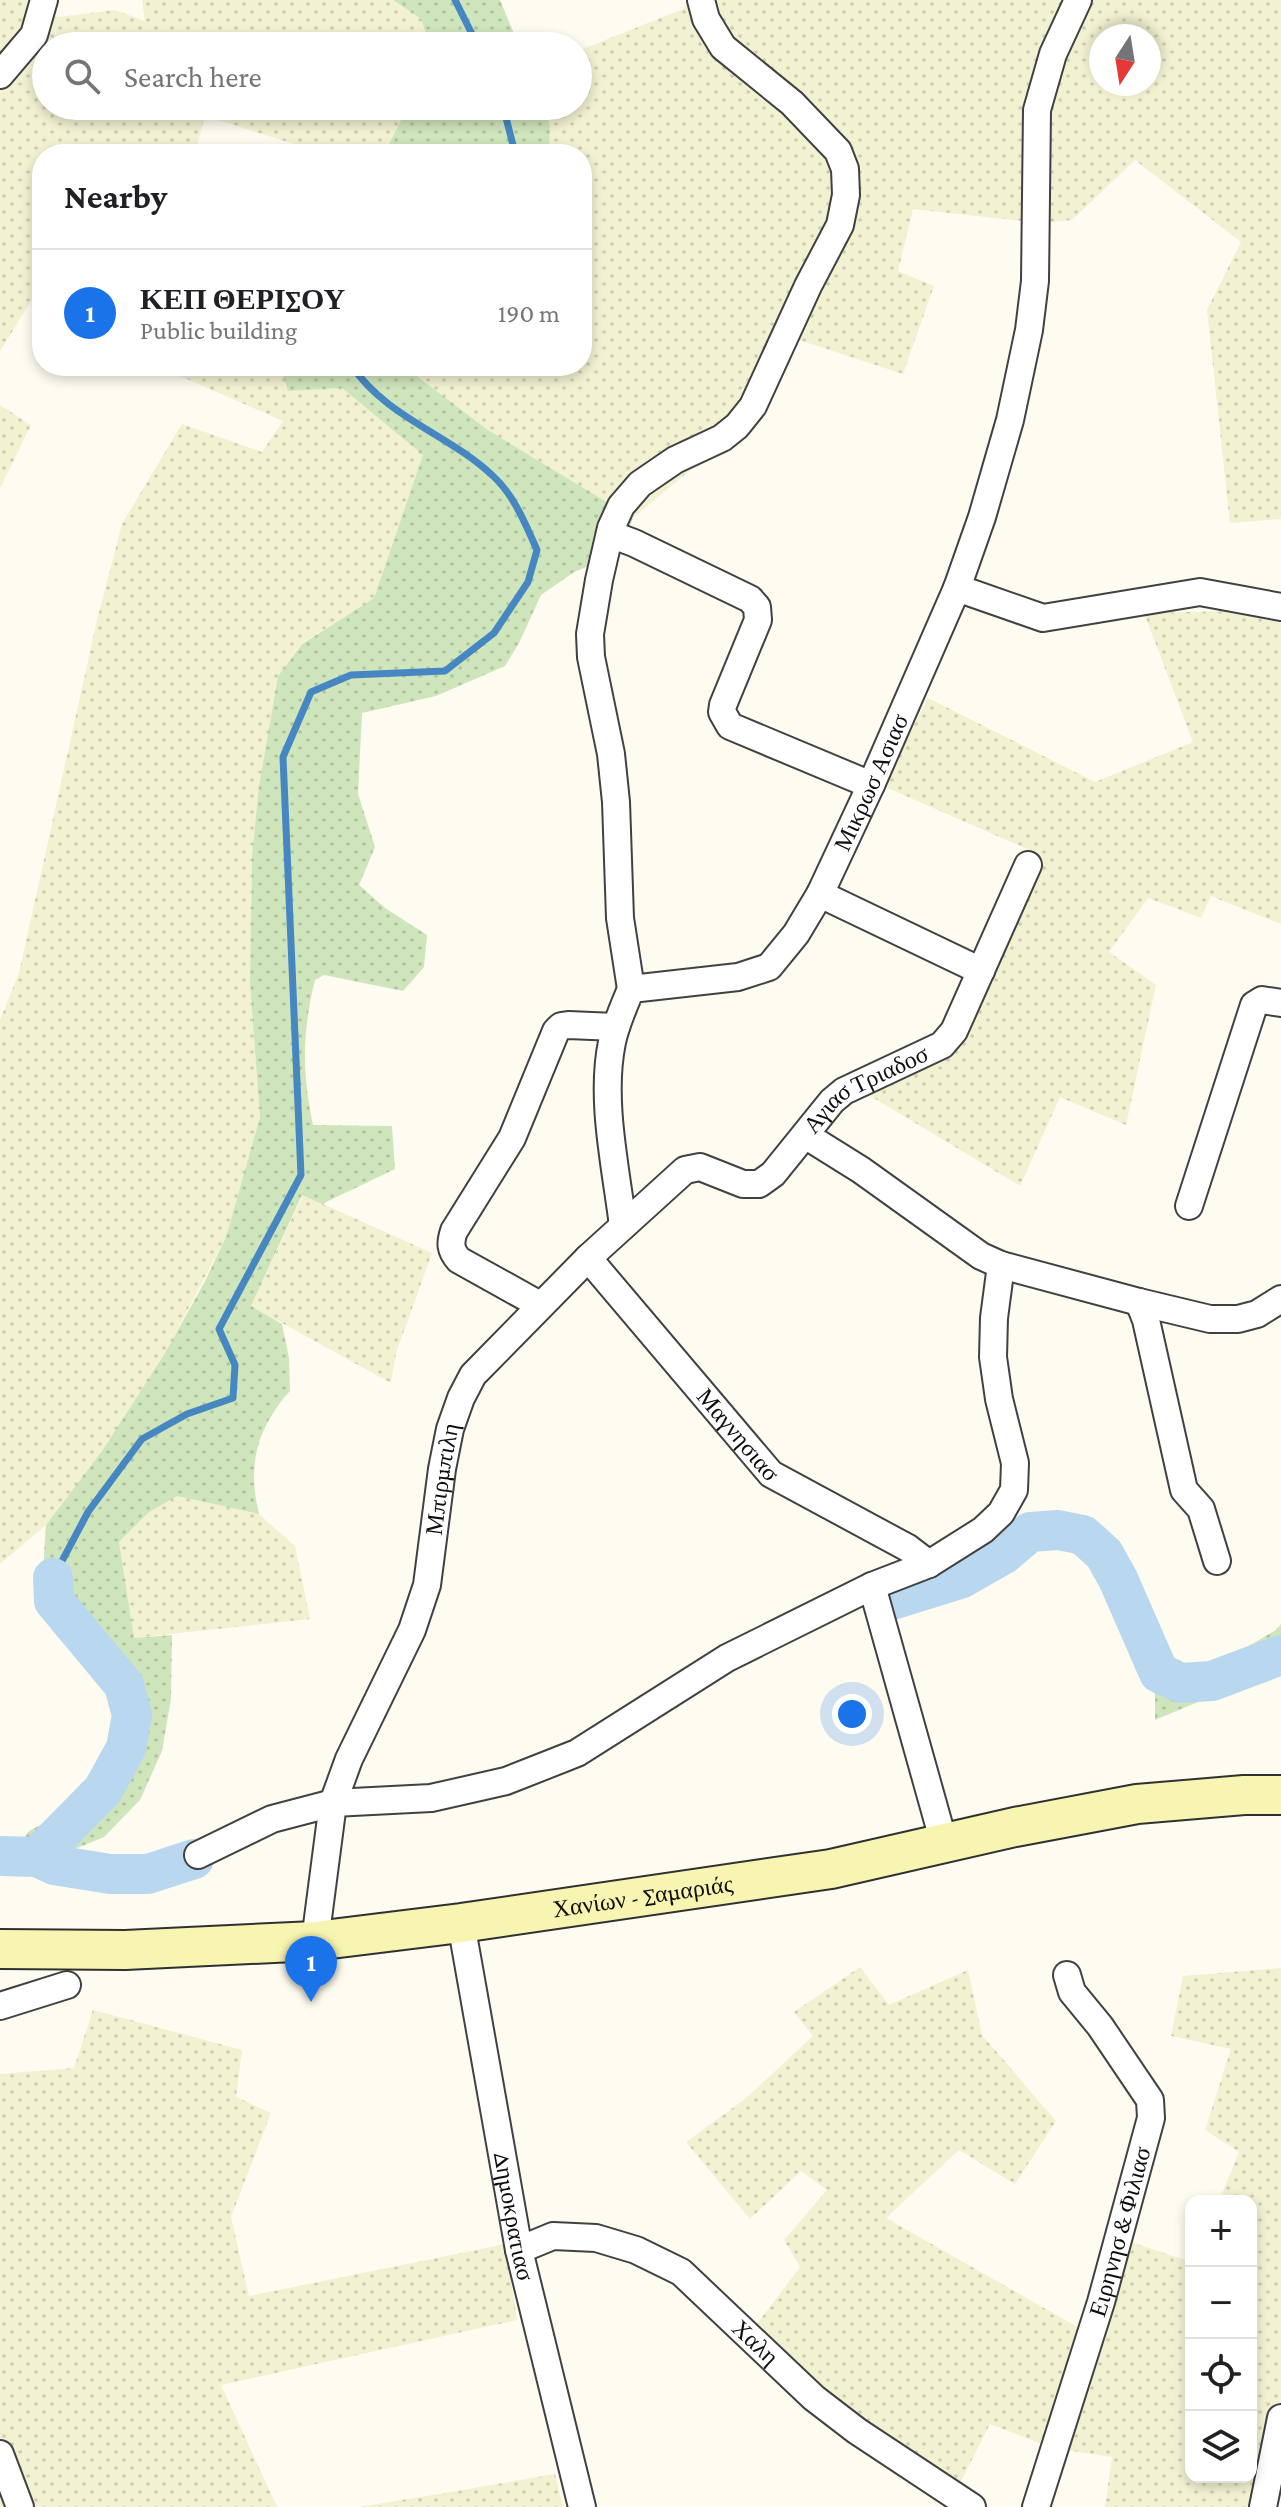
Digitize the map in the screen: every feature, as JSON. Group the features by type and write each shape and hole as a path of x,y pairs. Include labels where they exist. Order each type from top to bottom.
{"main road":[{"name":"Χανίων - Σαμαριάς","path":"0,1949 125,1950 315,1941 831,1869 1137,1804 1281,1795"}],"street":[{"path":"35,32 44,0"},
{"path":"623,1226 609,1119 611,1045 631,989 620,918 611,754 591,657 590,634 610,534 621,506 640,484 675,460 722,438 737,426 753,406 808,286 840,225 846,195 845,169 838,151 792,103 723,47 706,19 701,0"},
{"name":"Μικρωσ Ασιασ","path":"631,989 738,977 769,967 796,934 820,894 871,785 957,588 982,517 1010,420 1029,330 1035,281 1037,110 1053,54 1078,0"},
{"path":"0,75 32,37"},
{"path":"610,534 750,599 757,607 758,620 723,705 722,712 730,726 871,785"},
{"path":"957,588 1043,618 1200,592 1220,593 1281,607"},
{"name":"Αγιασ Τριαδοσ","path":"759,1184 773,1174 832,1101 844,1091 942,1045 954,1031 1028,865"},
{"path":"820,894 981,971"},
{"path":"1189,1206 1254,1005 1262,1000 1281,1003"},
{"path":"540,1305 459,1260 452,1252 454,1231 512,1138 556,1031 568,1025 616,1027"},
{"path":"805,1135 861,1170 981,1256 1001,1265 1210,1319 1238,1319 1257,1314 1281,1299"},
{"name":"Μπιρμπιλη","path":"315,1941 333,1803 349,1759 412,1630 427,1585 450,1429 473,1375 588,1258 685,1170 700,1167 743,1184 759,1184"},
{"name":"Μαγνησιασ","path":"588,1258 771,1474 908,1548 929,1564"},
{"path":"198,1855 272,1819 333,1803 431,1798 506,1781 577,1753 727,1658 794,1622 929,1564 983,1530 1001,1513 1014,1490 1015,1463 999,1399 993,1357 1001,1265"},
{"path":"1139,1302 1146,1320 1184,1490 1201,1509 1217,1561"},
{"path":"872,1586 944,1843"},
{"name":"Δημοκρατιασ","path":"461,1923 519,2250 582,2507"},
{"name":"Ειρηνησ & Φιλιασ","path":"1036,2507 1101,2302 1151,2118 1150,2100 1100,2026 1072,1992 1067,1975"},
{"path":"0,2006 67,1985"},
{"name":"Χαλη","path":"519,2250 553,2236 596,2238 636,2250 681,2272 814,2398 857,2431 972,2507"},
{"path":"1263,2507 1281,2418"},
{"path":"0,2454 20,2507"}],"green space":[{"path":"0,0 31,0 30,9 58,17 115,10 145,21 142,0 393,0 421,19 425,32 32,32 32,120 204,120 198,144 32,144 32,300 0,351"},
{"path":"393,0 500,0 513,32 425,32 421,19"},
{"path":"689,0 1281,0 1281,519 1230,523 1207,310 1241,242 1135,160 1072,220 1041,223 913,209 898,271 934,286 903,374 793,338 754,431 695,466 633,518 488,430 417,376 592,376 592,144 549,144 548,120 592,120 592,45 683,9"},
{"path":"218,120 401,120 389,144 294,144"},
{"path":"401,120 548,120 550,125 549,144 389,144"},
{"path":"180,376 283,376 288,391 342,388 423,455 374,598 302,643 278,676 259,786 252,855 250,983 260,1117 226,1237 165,1353 102,1451 46,1525 0,1564 0,1020 19,973 97,620 122,524 182,424 262,452 283,421"},
{"path":"283,376 417,376 488,430 633,518 621,553 574,572 541,595 505,666 436,696 362,713 358,794 375,847 359,885 385,908 427,935 424,967 403,991 324,975 315,980 306,1035 305,1070 313,1125 392,1126 395,1169 322,1204 302,1195 251,1306 282,1324 289,1358 290,1391 263,1433 255,1463 259,1514 177,1496 148,1513 119,1542 134,1638 172,1635 171,1699 162,1751 140,1800 104,1837 65,1853 46,1872 3,1865 29,1831 66,1812 87,1788 106,1761 116,1735 112,1704 98,1678 81,1650 57,1629 44,1606 46,1525 102,1451 165,1353 204,1283 226,1237 260,1117 250,983 252,855 259,786 278,676 302,644 374,598 423,455 342,388 288,391"},
{"path":"0,405 31,425 0,488"},
{"path":"1231,611 1281,623 1281,924 1211,896 1201,918 1148,898 1109,952 1156,985 1126,1125 1060,1097 1020,1186 867,1094 964,1029 1041,855 883,786 928,698 1095,782 1193,742 1144,613"},
{"path":"303,1195 432,1253 396,1353 391,1383 251,1306"},
{"path":"177,1496 259,1514 295,1546 310,1619 134,1638 119,1542 148,1513"},
{"path":"1123,1608 1142,1609 1163,1652 1193,1667 1232,1656 1281,1624 1281,1672 1155,1720 1155,1691"},
{"path":"860,1967 889,2005 968,1970 982,2035 1056,2121 1015,2184 959,2150 886,2218 1081,2329 1106,2334 1131,2242 1185,2260 1185,2483 1257,2483 1257,2195 1221,2195 1239,2152 1205,2130 1231,2049 1171,2036 1183,1976 1281,1968 1281,2484 1274,2507 1105,2507 1112,2457 1053,2448 990,2424 959,2485 874,2433 753,2329 800,2267 784,2240 827,2190 801,2171 750,2219 686,2142 745,2099 813,2036 794,2012"},
{"path":"93,2010 242,2050 236,2097 271,2113 231,2217 249,2296 506,2244 517,2320 221,2385 277,2507 0,2507 0,2074 74,2068"},
{"path":"555,2474 563,2507 359,2507 439,2494"}],"waterway":[{"path":"455,0 471,32"},
{"path":"507,120 513,144"},
{"path":"53,1578 88,1512 142,1439 187,1414 233,1398 235,1365 219,1329 301,1175 283,757 311,692 351,675 445,671 494,633 528,582 537,550 513,501 493,476 382,399 360,376"},
{"path":"889,1601 960,1579 1004,1554 1030,1532 1058,1530 1083,1535 1104,1554 1159,1673 1180,1683 1212,1681 1281,1655"},
{"path":"37,1857 103,1790 126,1748 132,1715 124,1685 54,1601 53,1578"},
{"path":"0,1856 37,1857 54,1865 110,1874 148,1874 194,1859"}],"place":[{"name":"ΚΕΠ ΘΕΡΙΣΟΥ","path":"311,2002"}]}
